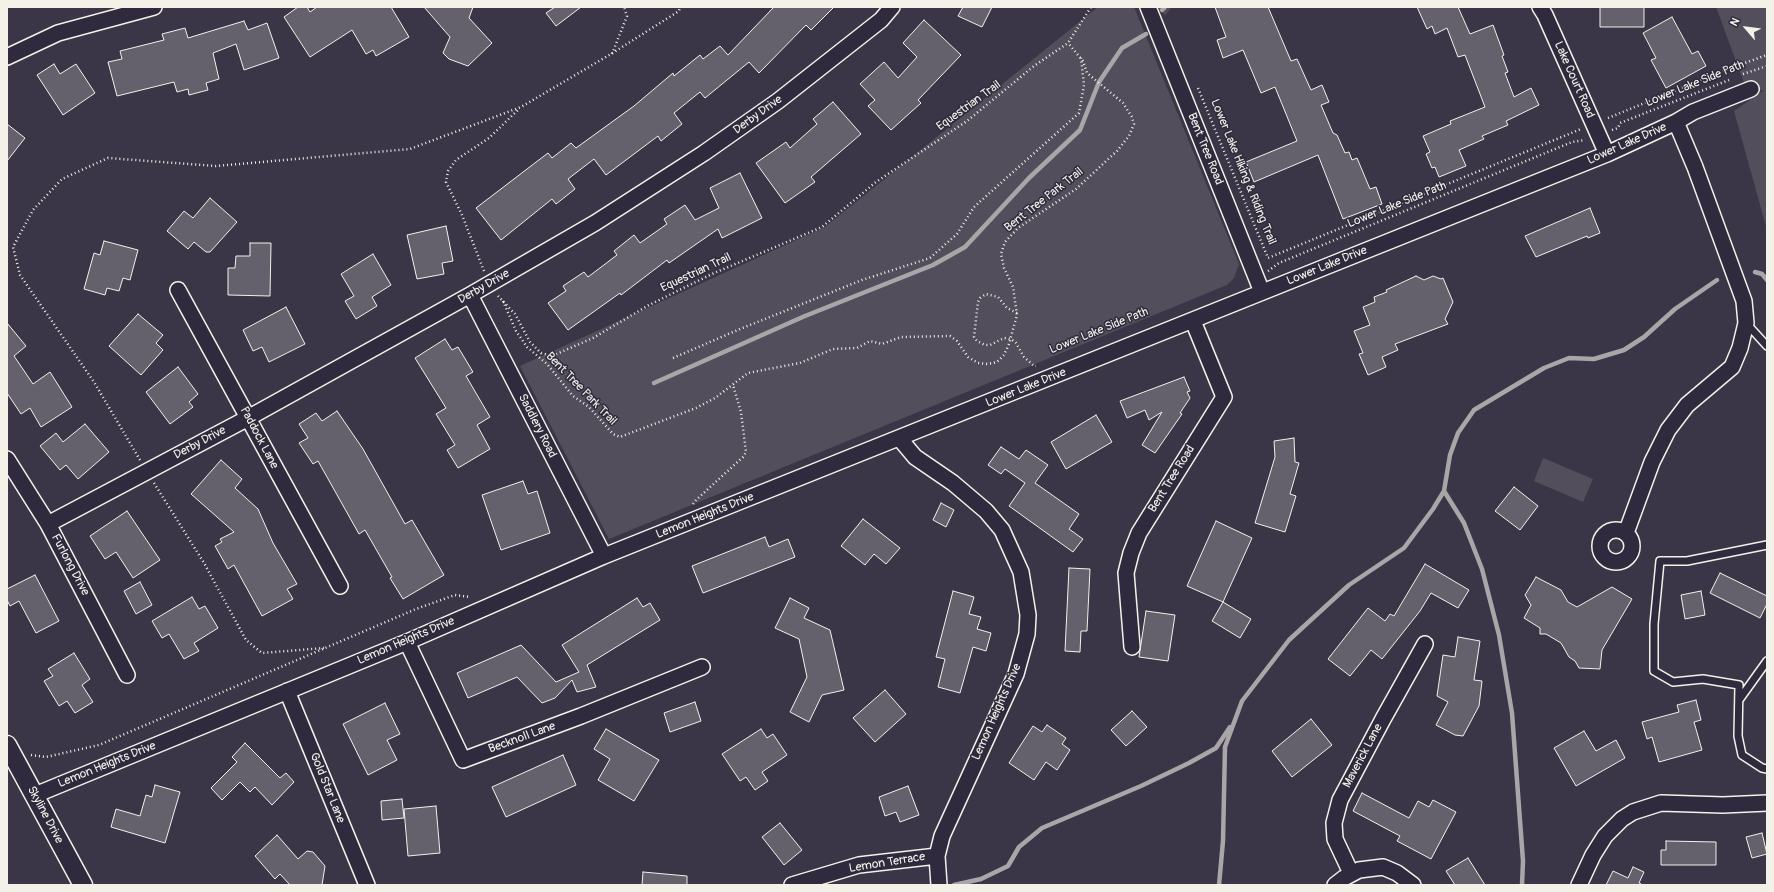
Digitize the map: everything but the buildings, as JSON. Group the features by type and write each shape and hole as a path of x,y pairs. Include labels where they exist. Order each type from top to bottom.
{"street":[{"path":"7,57 58,33 154,7"},
{"name":"Derby Drive","path":"48,524 248,418 470,295 595,223 704,154 802,82 881,20 892,7"},
{"name":"Bent Tree Road","path":"1148,7 1262,292"},
{"name":"Lake Court Road","path":"1540,7 1545,14 1607,154"},
{"name":"Lower Lake Drive","path":"900,439 1607,154 1676,122 1693,112 1751,89"},
{"path":"1626,533 1652,462 1668,430 1687,405 1732,367 1740,348 1746,323 1744,301 1695,166 1676,122"},
{"name":"Paddock Lane","path":"178,290 340,586"},
{"name":"Saddlery Road","path":"470,295 604,556"},
{"name":"Bent Tree Road","path":"1132,647 1126,573 1131,553 1139,533 1224,397 1193,321"},
{"name":"Lemon Heights Drive","path":"35,795 407,642 604,556 900,439 914,457 953,482 986,511 1002,530 1021,572 1028,615 1027,634 1016,674 963,785 942,836 937,856 939,885"},
{"name":"Furlong Drive","path":"7,459 48,524 127,675"},
{"name":"Becknoll Lane","path":"407,642 463,760 580,716 702,667"},
{"name":"Maverick Lane","path":"1351,873 1334,839 1334,823 1340,800 1425,644"},
{"name":"Gold Star Lane","path":"287,691 367,885"},
{"name":"Skyline Drive","path":"9,749 83,885"},
{"path":"1578,885 1593,855 1605,836 1622,819 1633,812 1661,803 1723,804 1767,802"},
{"name":"Lemon Terrace","path":"792,885 859,865 937,856"},
{"path":"1335,885 1351,873 1366,868 1383,868 1397,873 1413,885"}],"lane":[{"path":"1746,323 1767,346"},
{"path":"1767,545 1686,561 1660,561 1654,624 1654,671 1673,682 1703,678 1739,685 1738,736 1742,755 1762,768 1767,769"},
{"path":"1739,700 1767,661"}],"path":[{"path":"611,54 627,16 624,7"},
{"path":"324,648 262,652 246,640 204,563 146,471 94,382 20,275 13,247 33,210 62,179 108,158 216,166 410,149 521,107 611,54 679,10 680,7"},
{"name":"Equestrian Trail","path":"521,107 489,138 456,160 448,170 446,182 465,221 489,284 515,314 530,342 542,353 552,356 593,338 649,305 712,274 822,227 876,182 967,121 1034,66 1068,43 1091,7"},
{"name":"Bent Tree Park Trail","path":"503,301 516,331 527,347 547,364 573,396 588,407 612,434 620,437 696,408 715,398 748,374 800,363 833,350 857,348 870,341 882,344 901,337 950,336 957,341 968,357 978,363 988,364 997,362 1004,355 1011,339 1017,313 1013,287 1004,268 1001,254 1005,242 1018,228 1076,189 1116,151 1128,136 1134,124 1132,117 1123,103 1111,91 1087,73 1080,57 1068,43"},
{"name":"Lower Lake Hiking & Riding Trail","path":"1196,82 1268,258 1596,130 1728,69 1767,55"},
{"path":"673,358 740,329 862,280 930,258 958,234 974,206 1079,113 1084,85 1080,57"},
{"name":"Lower Lake Side Path","path":"1737,77 1767,66"},
{"name":"Lower Lake Side Path","path":"1256,276 1271,269 1279,263 1566,145 1596,130 1618,128 1620,123 1730,79"},
{"path":"1011,339 1004,338 985,345 977,341 974,333 978,302 980,298 986,294 994,295 1001,300 1007,308 1017,313"},
{"name":"Lower Lake Side Path","path":"1011,339 1016,343 1024,358 1034,366 1042,363"},
{"path":"681,525 696,500 743,457 746,452 741,412 733,385"},
{"path":"9,749 46,757 99,745 324,648 455,594 497,603"}],"shaded area":[{"path":"1098,7 1134,7 1239,264 1234,278 1227,285 609,539 520,366 825,227"},
{"path":"1157,7 1172,7 1165,15"},
{"path":"1716,7 1767,7 1767,230 1734,111 1764,90 1747,91"},
{"path":"1543,458 1593,479 1583,502 1534,481"}],"waterway":[{"path":"1162,10 1165,7"},
{"path":"654,383 805,316 933,265 965,247 1029,178 1080,130 1099,82 1122,48 1146,34"},
{"path":"1755,272 1762,274 1767,280"},
{"path":"1219,885 1223,841 1225,747 1242,701 1289,640 1349,585 1404,548 1433,509 1444,491 1450,455 1458,433 1474,410 1544,368 1569,358 1594,359 1624,350 1644,337 1675,309 1717,280"},
{"path":"1444,491 1464,523 1482,569 1499,635 1512,713 1523,861 1522,885"},
{"path":"954,885 981,879 1008,866 1019,847 1042,828 1141,786 1216,748 1230,727"}]}
